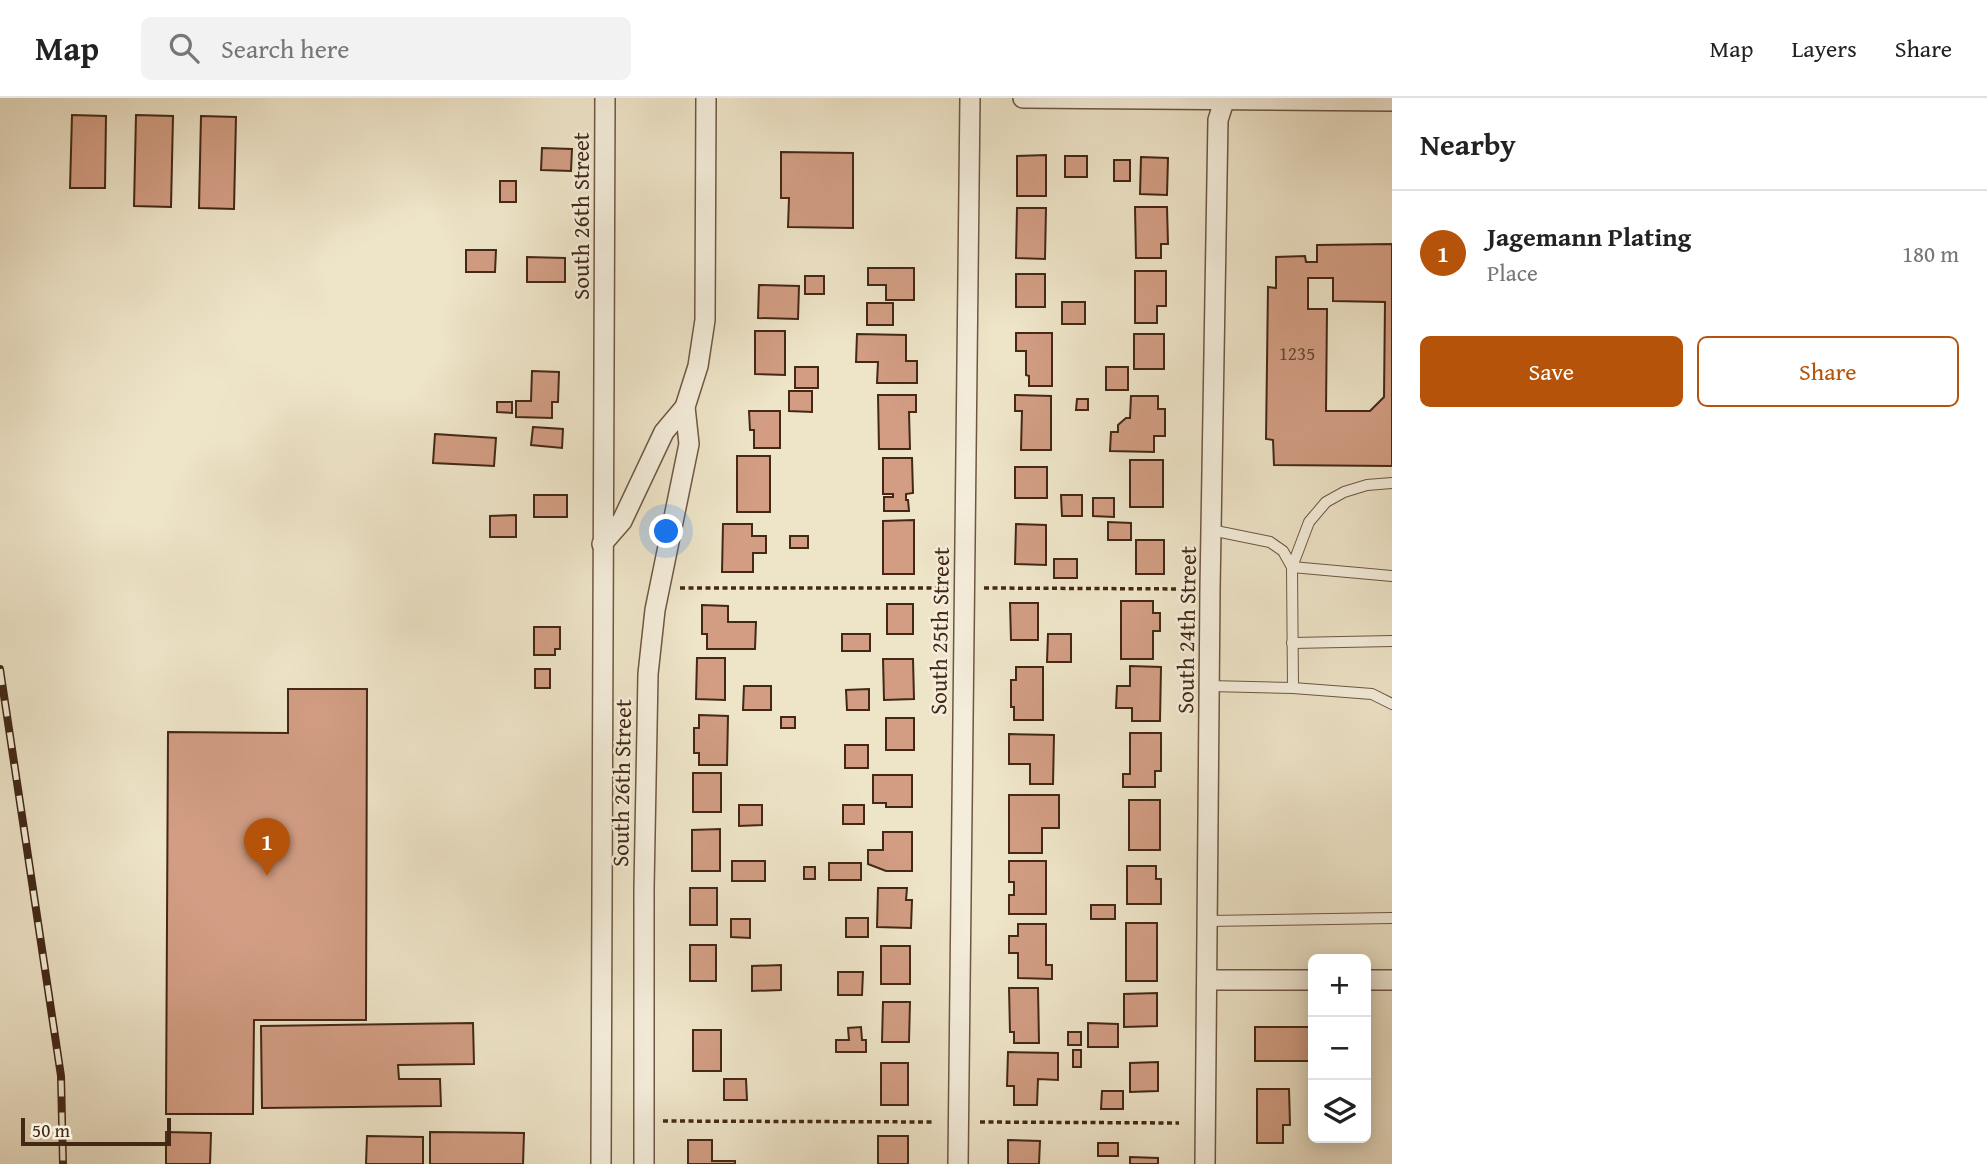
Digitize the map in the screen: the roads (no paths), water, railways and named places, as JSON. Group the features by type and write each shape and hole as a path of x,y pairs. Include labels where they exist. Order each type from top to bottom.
{"street":[{"name":"South 26th Street","path":"601,1164 605,98"},
{"name":"South 26th Street","path":"602,544 622,521 664,432 685,407 698,366 705,320 706,98"},
{"name":"South 25th Street","path":"958,1164 970,98"},
{"path":"1023,98 1392,101"},
{"name":"South 24th Street","path":"1205,1164 1210,589 1218,120 1225,99"},
{"name":"South 26th Street","path":"644,1164 647,688 659,587 690,444 685,407"},
{"path":"1208,979 1308,980"},
{"path":"1371,980 1392,980"}],"lane":[{"path":"1293,688 1292,566 1309,522 1326,502 1355,488 1392,483"},
{"path":"1211,530 1270,542 1283,551 1292,566"},
{"path":"1292,566 1392,576"},
{"path":"1292,643 1392,642"},
{"path":"1209,685 1372,694 1392,704"},
{"path":"1208,920 1392,918"}],"railway":[{"path":"0,669 61,1076 63,1164"}],"place":[{"name":"Jagemann Plating","path":"267,876"}]}
